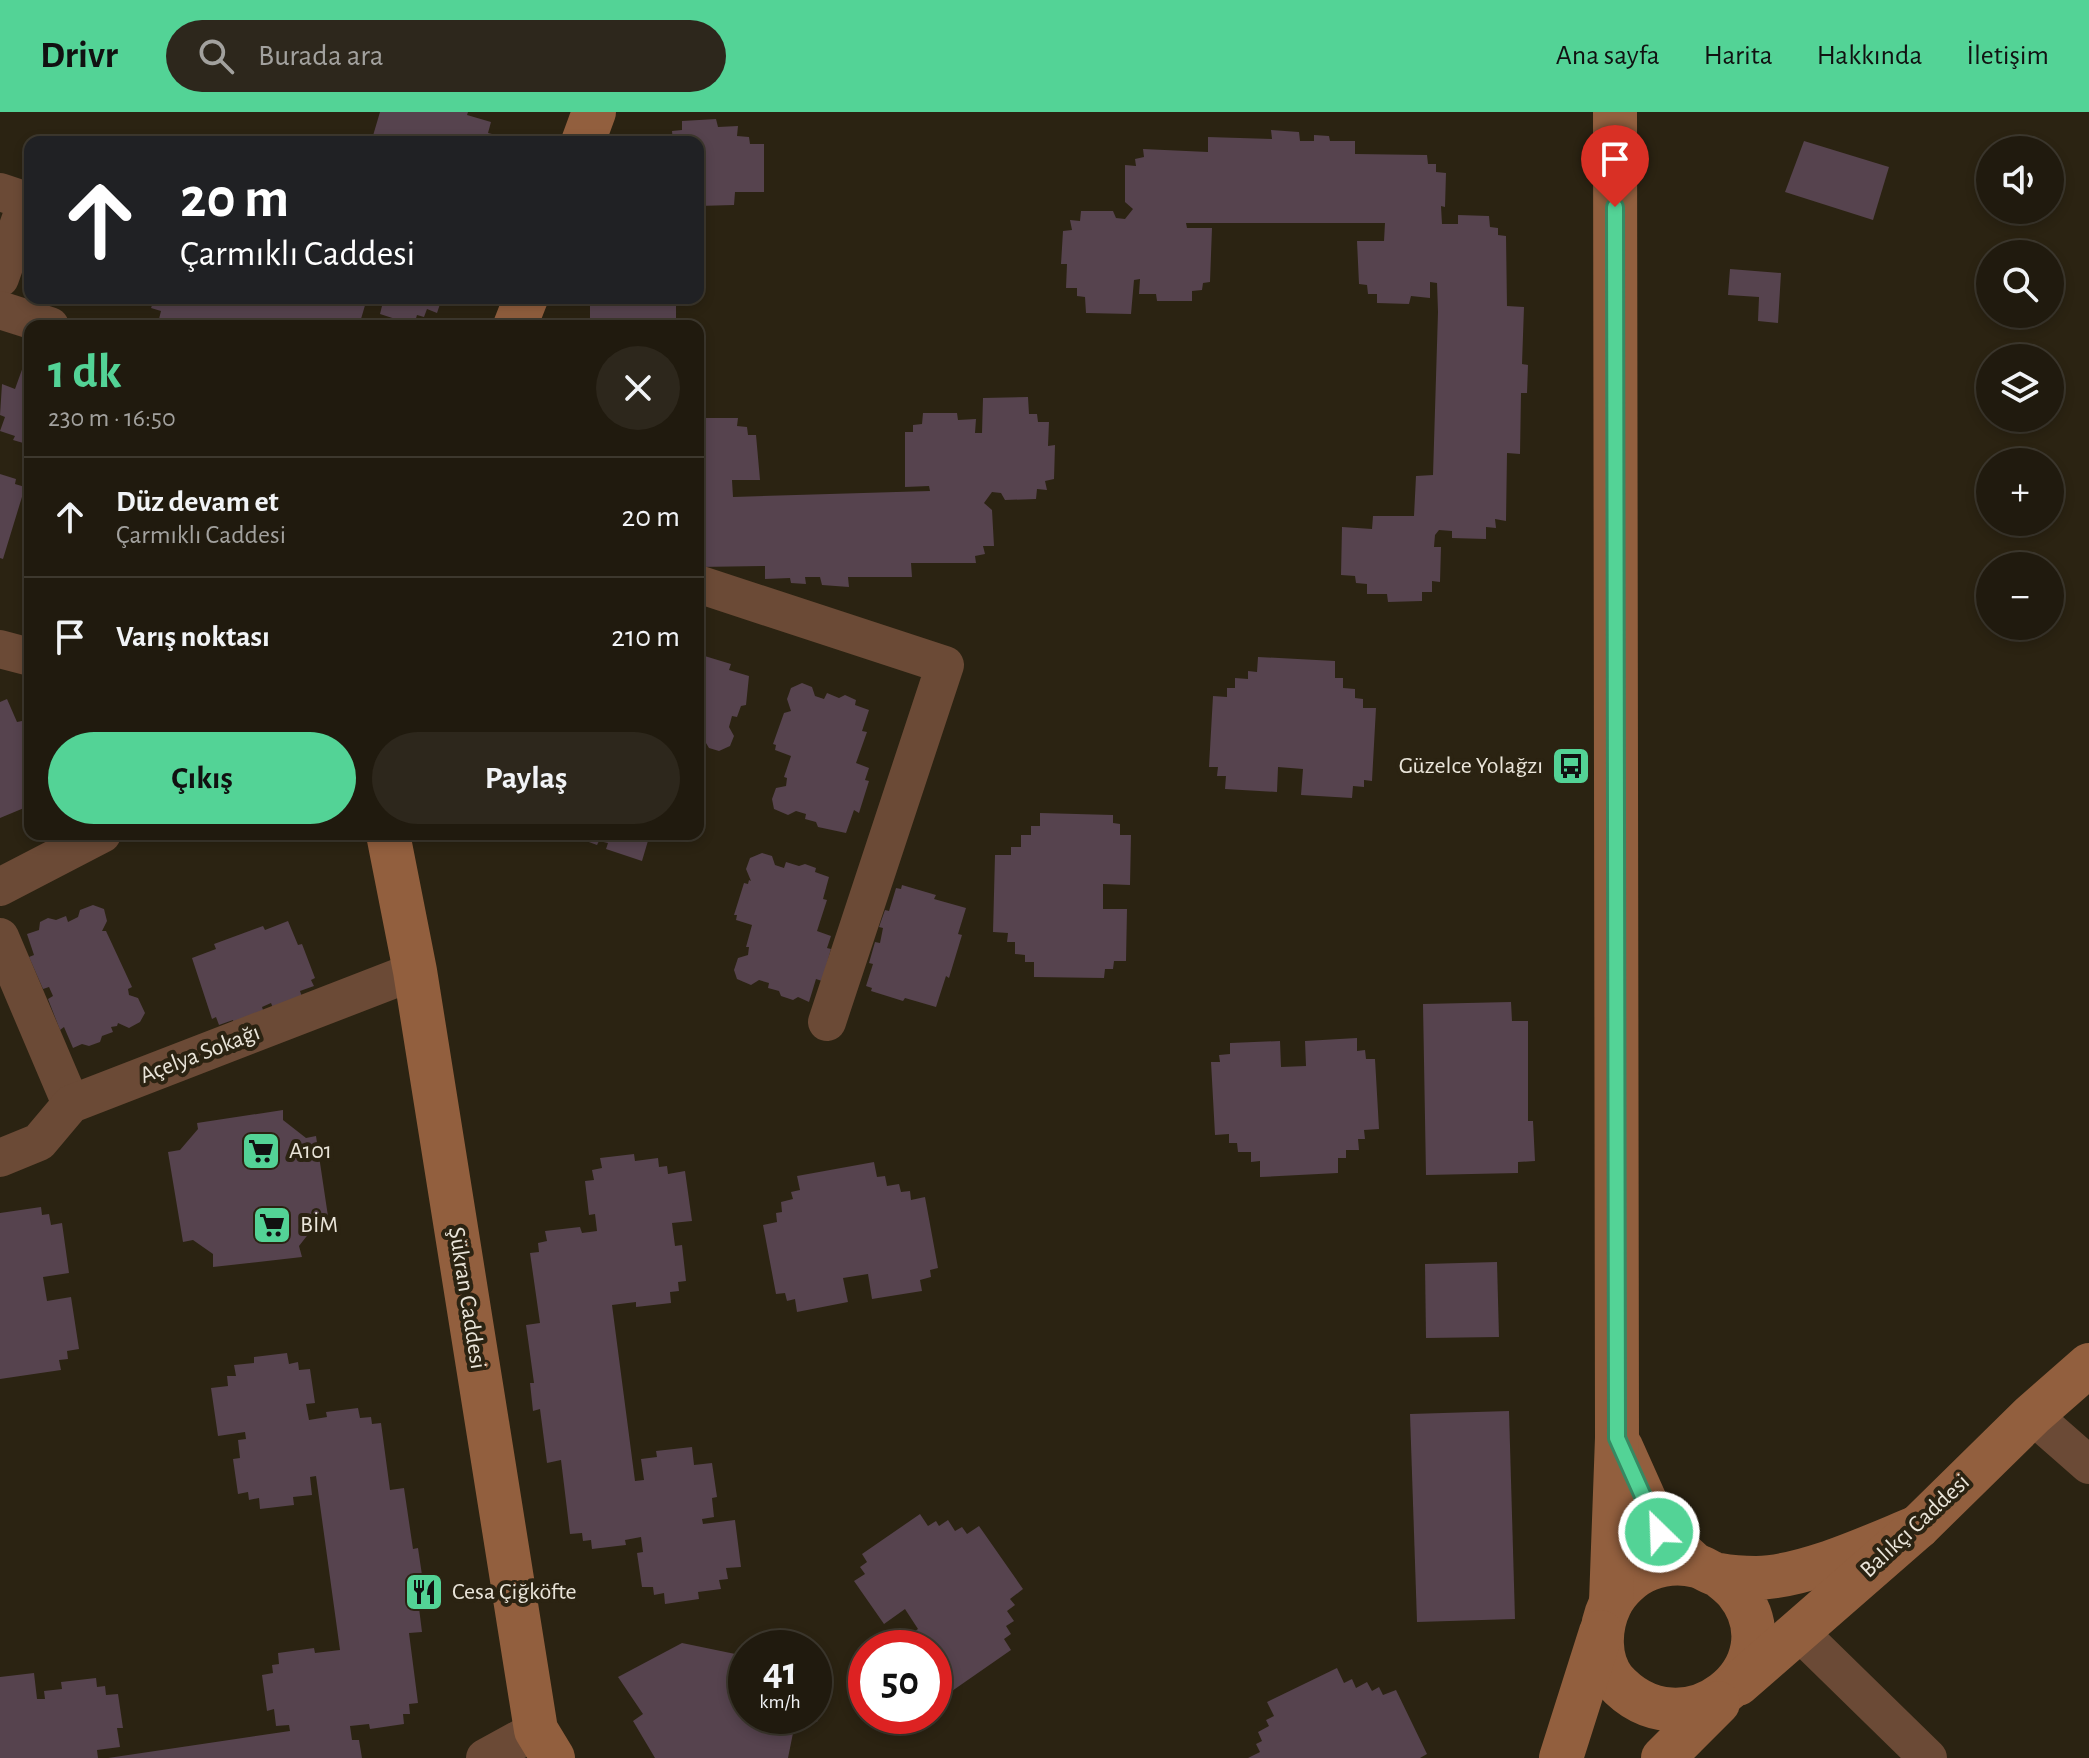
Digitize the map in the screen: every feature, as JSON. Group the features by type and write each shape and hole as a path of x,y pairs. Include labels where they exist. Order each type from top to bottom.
{"main road":[{"path":"585,136 594,112"},
{"path":"1615,112 1617,1438 1602,1651 1610,1675 1626,1695 1647,1709 1672,1714 1697,1711 1729,1693 1749,1662 1753,1637 1748,1613 1736,1592 1659,1532 1617,1438"},
{"name":"Şükran Caddesi","path":"389,840 415,971 544,1744"},
{"name":"Balıkçı Caddesi","path":"1663,1758 1729,1693 1918,1527 2032,1415 2089,1365"},
{"path":"1561,1758 1607,1614 1626,1583 1647,1569 1671,1563 1758,1578 1820,1566 1918,1527"}],"street":[{"path":"0,278 14,196"},
{"path":"0,310 31,320"},
{"path":"704,586 945,665 827,1022"},
{"path":"0,649 24,655"},
{"path":"0,887 90,840"},
{"path":"0,937 71,1104"},
{"name":"Açelya Sokağı","path":"0,1158 39,1142 71,1104 415,971"},
{"path":"2032,1415 2089,1465"},
{"path":"1799,1632 1928,1758"},
{"path":"485,1758 544,1744"}],"building":[{"path":"380,112 468,112 467,115 491,122 488,133 496,135 496,136 373,136"},
{"path":"716,119 718,127 738,126 737,136 749,137 750,144 764,144 764,192 735,192 734,205 704,206 704,136 672,136 672,131 682,130 682,121"},
{"path":"1271,130 1299,132 1300,141 1314,141 1314,135 1329,136 1330,141 1355,141 1355,154 1427,155 1428,164 1436,164 1436,172 1446,173 1445,207 1441,206 1442,224 1458,224 1458,215 1489,216 1490,227 1498,228 1498,235 1506,236 1507,306 1524,307 1522,364 1528,365 1527,393 1521,393 1520,454 1507,453 1506,521 1495,519 1496,528 1486,527 1486,539 1452,538 1452,531 1439,530 1435,535 1434,547 1441,547 1440,582 1432,581 1432,592 1422,592 1422,601 1388,602 1387,594 1367,594 1367,584 1356,583 1355,576 1341,575 1342,527 1372,529 1373,516 1414,516 1416,476 1433,475 1437,283 1430,282 1430,298 1411,296 1409,304 1377,303 1377,294 1368,294 1367,285 1359,284 1357,241 1384,241 1385,223 1186,223 1187,228 1212,228 1210,282 1203,283 1202,290 1192,291 1192,301 1157,301 1156,294 1139,294 1140,279 1134,280 1131,314 1086,313 1085,297 1077,296 1077,288 1066,288 1067,264 1061,264 1063,231 1072,230 1070,220 1080,221 1081,211 1113,211 1116,218 1125,219 1133,209 1125,202 1125,165 1136,166 1135,159 1144,157 1143,149 1208,152 1208,137 1272,139"},
{"path":"1804,141 1889,167 1873,220 1785,192"},
{"path":"1730,269 1781,273 1778,323 1758,321 1759,297 1728,295"},
{"path":"153,304 365,304 361,319 364,320 159,320 161,311 151,308"},
{"path":"374,304 440,304 437,313 427,309 424,317 417,315 416,320 399,320 380,314 382,306"},
{"path":"590,304 676,304 676,320 590,320"},
{"path":"24,364 24,443 0,431 5,417 0,415 2,384 15,389"},
{"path":"1028,397 1029,414 1037,414 1038,422 1049,422 1048,446 1055,445 1054,479 1045,481 1047,490 1037,489 1036,499 1005,500 1001,493 992,492 984,503 992,510 994,546 983,546 985,554 975,556 976,563 911,563 912,577 848,577 849,587 822,585 820,577 805,577 806,584 791,583 790,578 765,579 765,566 704,567 705,418 738,418 737,426 747,427 748,435 756,435 760,480 732,480 733,497 930,491 929,486 905,487 905,432 913,432 913,425 922,424 923,413 957,413 958,420 976,419 975,433 982,433 983,398"},
{"path":"0,474 16,479 15,484 24,487 24,490 3,559 0,558"},
{"path":"704,656 731,664 729,670 749,676 746,705 741,706 737,717 732,716 729,727 734,736 730,746 719,751 709,748 704,740"},
{"path":"1258,657 1335,661 1335,678 1343,678 1343,688 1355,689 1355,698 1363,699 1363,708 1376,708 1372,781 1364,780 1364,787 1353,786 1352,798 1301,795 1303,769 1278,767 1277,792 1225,789 1226,776 1217,776 1218,767 1209,767 1213,696 1227,697 1227,688 1235,688 1235,678 1248,679 1248,671 1257,672"},
{"path":"802,683 812,687 815,696 824,699 827,693 839,698 845,695 856,700 855,705 869,710 862,731 867,732 856,763 869,768 865,780 869,781 859,813 854,810 846,833 818,827 816,822 805,819 806,814 796,811 788,815 774,809 772,799 776,788 786,786 787,778 784,777 791,756 775,750 776,745 773,744 784,713 791,711 787,699 791,688"},
{"path":"7,699 17,722 22,721 24,726 24,808 0,818 0,702"},
{"path":"1040,813 1113,815 1113,823 1120,824 1120,835 1131,835 1130,885 1103,884 1103,909 1127,909 1126,961 1114,961 1113,969 1105,969 1104,978 1034,977 1034,962 1025,962 1025,955 1015,954 1015,942 1007,942 1008,933 993,932 995,855 1011,855 1011,847 1021,847 1021,835 1031,835 1031,826 1040,826"},
{"path":"583,840 648,840 642,861 606,849 608,843 599,841 597,845"},
{"path":"762,853 772,856 775,865 784,868 786,862 799,866 805,864 829,877 823,899 827,900 817,931 831,936 827,948 831,949 822,981 816,979 809,1002 798,997 793,1000 781,996 779,991 768,988 769,983 759,980 751,985 737,979 734,970 738,958 748,955 749,947 746,947 752,925 736,920 737,915 734,915 744,883 751,881 746,869 750,858"},
{"path":"902,885 966,908 958,934 962,935 949,978 946,976 936,1007 905,998 903,1001 871,991 872,988 866,986 873,964 869,963 875,942 880,943 883,928 879,927 885,910 889,911 896,888 901,889"},
{"path":"93,905 104,909 107,921 102,931 106,931 132,987 128,989 129,995 138,998 145,1013 140,1022 129,1028 118,1023 111,1027 113,1032 102,1036 100,1042 73,1048 64,1027 60,1030 48,999 53,996 49,987 43,989 29,957 34,955 27,934 39,930 40,922 48,918 56,920 66,916 68,922 78,917 80,910"},
{"path":"288,921 298,945 302,944 315,978 311,980 314,986 300,991 302,997 273,1008 271,1003 262,1007 264,1013 234,1024 233,1020 219,1025 216,1017 212,1019 192,958 216,949 214,944 263,926 265,930"},
{"path":"1511,1002 1512,1021 1528,1021 1528,1121 1533,1121 1535,1161 1518,1162 1518,1173 1426,1175 1423,1004"},
{"path":"1357,1038 1357,1051 1365,1050 1366,1059 1375,1059 1379,1129 1364,1130 1365,1139 1358,1139 1359,1150 1346,1150 1346,1158 1338,1158 1338,1173 1260,1177 1260,1161 1251,1162 1251,1152 1238,1152 1237,1143 1229,1143 1229,1134 1215,1135 1211,1062 1220,1062 1219,1055 1230,1054 1230,1043 1280,1041 1281,1067 1306,1066 1305,1041"},
{"path":"283,1110 283,1120 306,1138 316,1136 329,1223 317,1223 299,1246 302,1257 213,1267 213,1254 193,1240 183,1242 168,1152 180,1150 198,1129 197,1123"},
{"path":"634,1154 635,1161 658,1158 659,1167 667,1166 668,1174 685,1171 692,1221 672,1223 675,1246 682,1245 686,1281 678,1282 679,1291 670,1292 671,1303 636,1307 636,1302 612,1305 635,1481 644,1480 641,1459 657,1457 656,1451 692,1447 694,1465 712,1463 717,1497 712,1498 714,1517 702,1519 703,1524 735,1520 741,1567 726,1568 728,1579 719,1580 721,1589 698,1592 699,1599 665,1604 664,1593 654,1595 653,1587 642,1587 637,1553 643,1552 641,1537 625,1540 626,1545 592,1549 591,1540 583,1541 582,1533 570,1534 561,1460 547,1463 540,1409 533,1411 530,1383 534,1383 526,1325 540,1323 530,1253 539,1252 538,1243 547,1241 545,1231 580,1227 582,1233 597,1231 595,1214 589,1215 585,1181 594,1180 592,1170 602,1168 600,1158"},
{"path":"874,1162 877,1177 885,1176 887,1186 899,1184 901,1192 910,1191 911,1200 925,1197 938,1268 930,1270 931,1277 920,1280 922,1291 872,1299 868,1274 843,1278 848,1302 797,1312 795,1299 787,1301 785,1293 776,1294 763,1225 777,1222 776,1213 782,1212 781,1202 793,1199 791,1192 800,1190 797,1176"},
{"path":"41,1207 42,1215 49,1214 51,1225 62,1223 69,1273 43,1277 47,1301 71,1297 79,1349 67,1351 68,1359 59,1360 61,1370 0,1379 0,1213"},
{"path":"1497,1262 1499,1337 1426,1338 1425,1264"},
{"path":"287,1353 289,1364 298,1362 299,1370 310,1369 315,1403 306,1404 309,1420 327,1417 326,1412 358,1408 360,1418 371,1417 372,1424 381,1423 390,1490 404,1488 413,1549 418,1548 422,1575 415,1576 422,1632 409,1633 418,1703 409,1704 410,1714 403,1714 404,1724 370,1729 369,1724 350,1726 352,1740 359,1740 362,1758 108,1758 290,1731 289,1725 276,1726 274,1709 267,1711 262,1675 273,1673 272,1665 279,1664 278,1653 314,1648 315,1653 340,1650 316,1476 310,1477 312,1495 293,1497 294,1505 260,1509 259,1498 249,1500 248,1492 238,1494 233,1459 240,1458 238,1440 246,1439 245,1432 218,1436 211,1388 228,1386 227,1376 236,1376 234,1365 254,1363 254,1357"},
{"path":"1509,1411 1515,1619 1417,1622 1410,1414"},
{"path":"920,1514 928,1526 936,1521 939,1526 948,1520 955,1531 962,1527 967,1534 979,1526 1023,1589 1010,1599 1015,1605 1007,1611 1014,1621 1006,1626 1011,1634 1004,1639 1011,1650 952,1691 952,1630 917,1630 905,1609 884,1624 854,1581 865,1574 860,1567 867,1562 862,1554"},
{"path":"682,1643 728,1652 728,1734 793,1734 788,1758 655,1758 633,1721 643,1714 618,1677"},
{"path":"1337,1668 1344,1683 1352,1679 1356,1688 1367,1682 1372,1691 1379,1687 1383,1695 1396,1690 1427,1754 1420,1758 1248,1758 1260,1752 1256,1744 1262,1741 1258,1732 1269,1726 1266,1720 1274,1716 1267,1702"},
{"path":"34,1673 37,1699 45,1699 44,1691 62,1689 61,1682 96,1678 97,1687 105,1686 106,1695 118,1694 123,1728 117,1728 120,1747 97,1750 98,1758 0,1758 0,1677"}],"place":[{"name":"Güzelce Yolağzı","path":"1571,766"},
{"name":"A101","path":"261,1151"},
{"name":"BİM","path":"272,1225"},
{"name":"Cesa Çiğköfte","path":"424,1592"}],"route":[{"path":"1615,207 1617,1438 1659,1532"}]}
